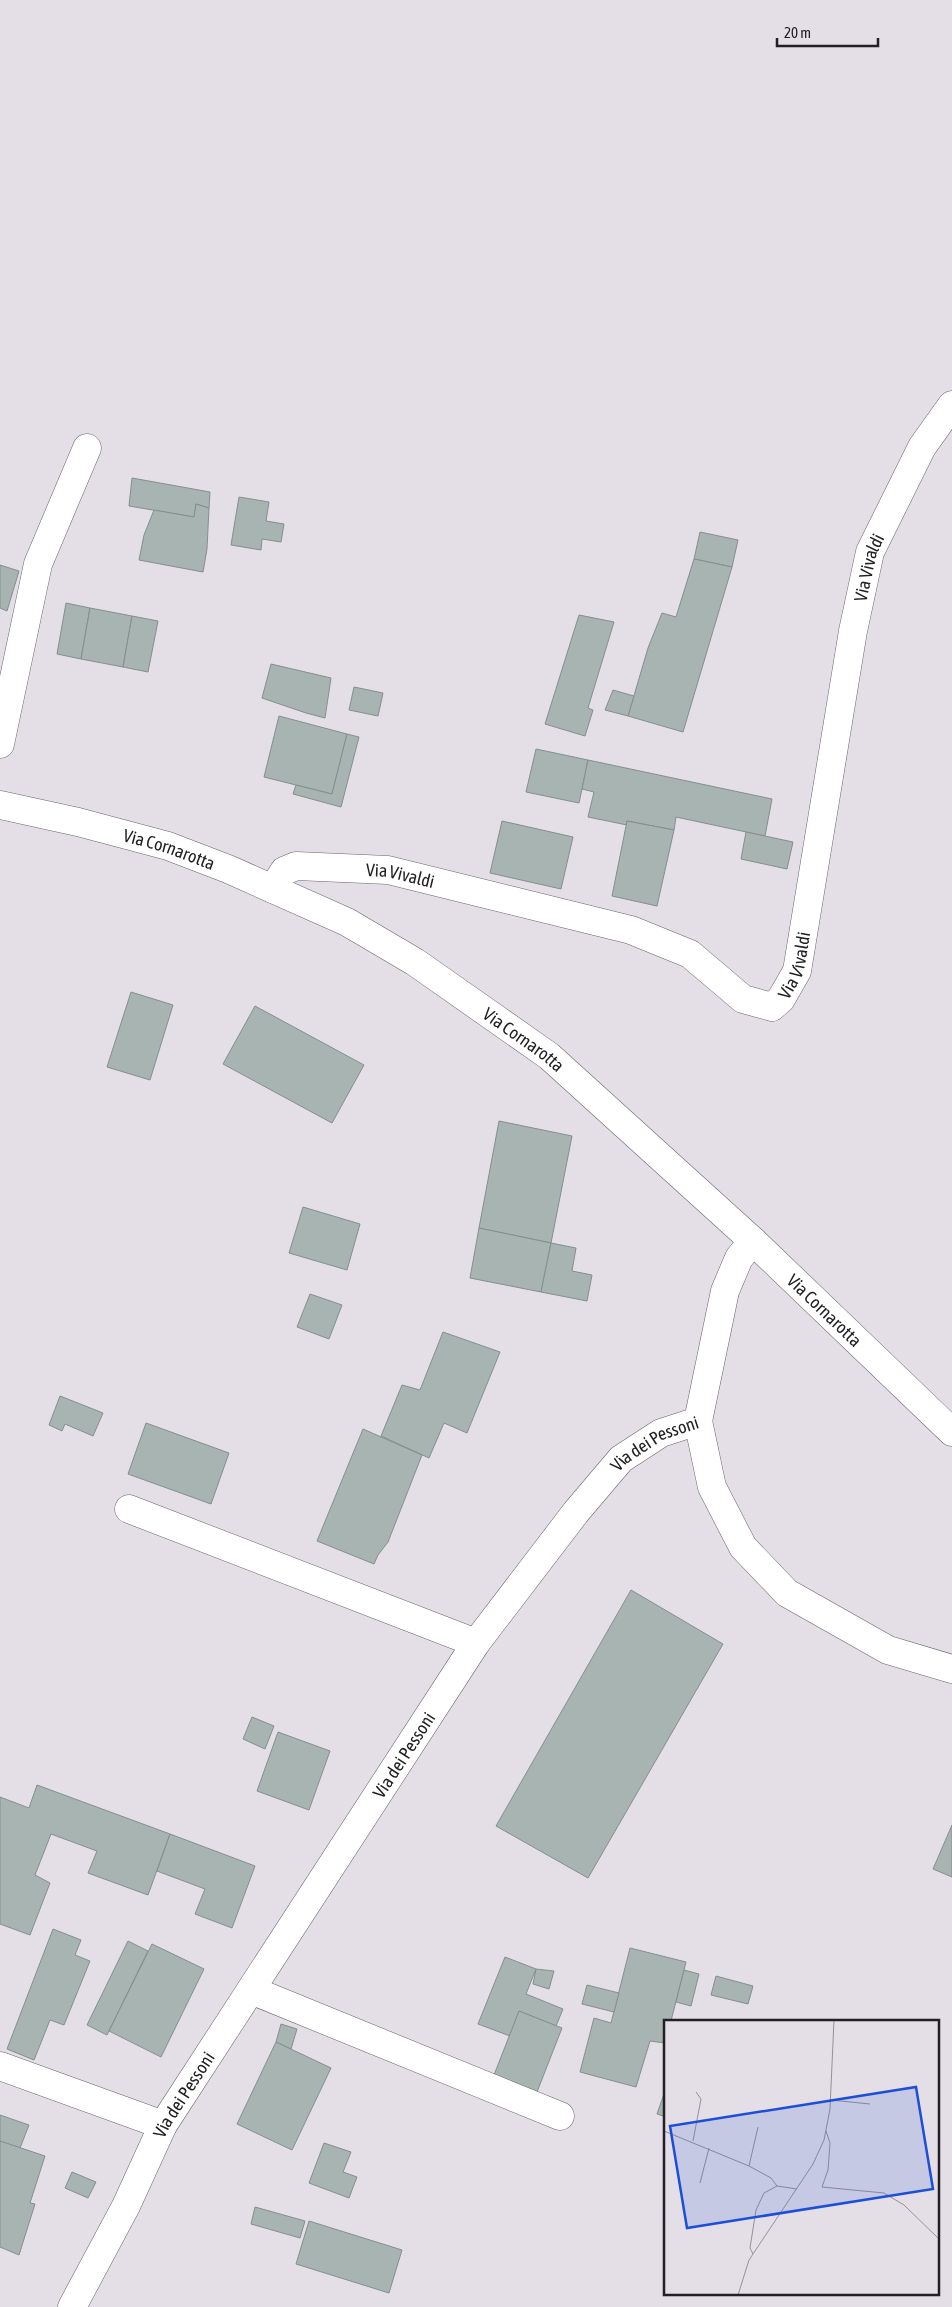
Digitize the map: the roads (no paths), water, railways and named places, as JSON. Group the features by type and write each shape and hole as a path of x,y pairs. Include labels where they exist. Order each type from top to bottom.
{"street":[{"name":"Via Vivaldi","path":"273,890 284,871 296,866 388,870 631,930 690,954 743,999 772,1007 781,999 797,971 853,630 870,552 922,447 952,405"},
{"path":"0,744 38,564 87,448"},
{"name":"Via Cornarotta","path":"0,805 78,822 168,846 347,922 415,962 549,1056 753,1241 952,1432"},
{"name":"Via dei Pessoni","path":"72,2307 126,2206 163,2125 476,1643 576,1512 621,1459 661,1433 698,1421 725,1291 739,1258 753,1241"},
{"path":"698,1421 712,1487 743,1547 787,1593 888,1650 952,1669"},
{"path":"129,1509 476,1643"},
{"path":"251,1990 560,2116"},
{"path":"0,2066 163,2125"}]}
